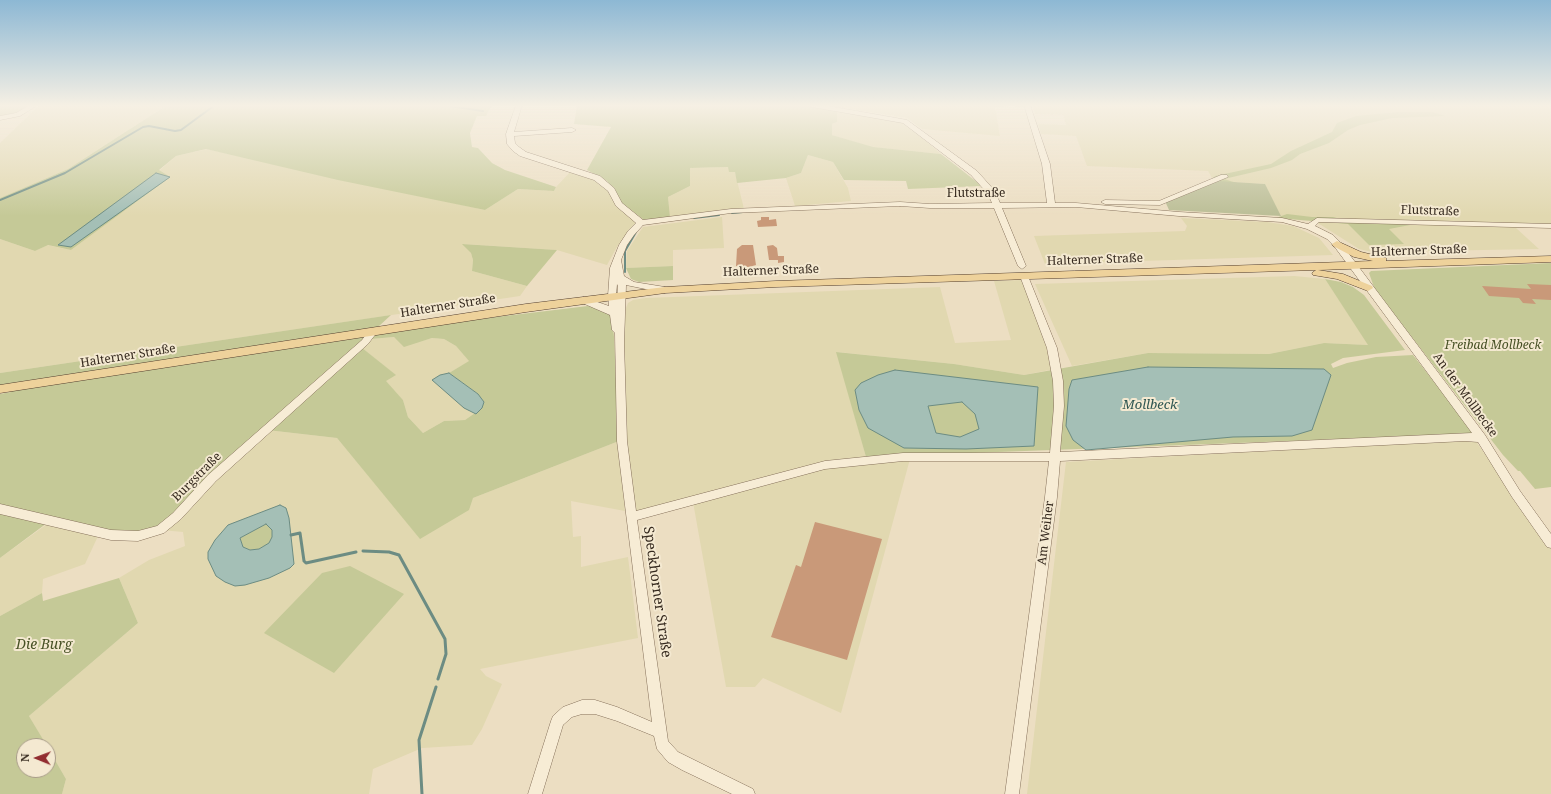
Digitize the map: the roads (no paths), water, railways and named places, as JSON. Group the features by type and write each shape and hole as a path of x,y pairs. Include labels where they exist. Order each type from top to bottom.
{"main road":[{"path":"1337,244 1358,255 1403,264"},
{"name":"Halterner Straße","path":"0,389 373,331 582,300 665,290 1024,274 1294,268 1551,259"},
{"path":"1294,268 1306,272 1338,276 1368,288"}],"street":[{"path":"512,142 523,154 597,178 611,190 619,204 641,223 627,239 614,268 617,296"},
{"name":"Am Weiher","path":"930,142 981,179 992,193 1052,348 1058,381 1060,406 1051,497 1012,794"},
{"path":"1039,142 1046,164 1051,205"},
{"path":"1098,207 1101,202 1160,203 1224,177"},
{"path":"1160,203 1163,207 1163,213"},
{"name":"Flutstraße","path":"641,223 724,211 851,205 1051,205 1098,207 1163,213 1282,220 1310,227 1330,237 1353,266"},
{"name":"Flutstraße","path":"1310,227 1317,220 1551,226"},
{"path":"617,260 621,278 617,296"},
{"name":"An der Mollbecke","path":"1353,266 1481,438 1516,494 1551,544"},
{"path":"621,278 632,284 665,290"},
{"name":"Speckhorner Straße","path":"617,296 614,313 619,343"},
{"name":"Speckhorner Straße","path":"617,296 622,441 662,744 673,757 748,794"},
{"path":"582,300 601,306 614,313"},
{"name":"Burgstraße","path":"0,509 111,535 138,536 160,530 177,516 212,478 366,342 373,331"},
{"path":"631,517 802,470 840,463 903,457 1054,457 1465,437 1481,438"},
{"path":"535,794 558,721 568,712 582,707 595,708 616,714 660,732"}],"water":[{"path":"156,173 170,177 71,247 58,245"},
{"name":"Mollbeck","path":"1148,367 1324,369 1331,375 1312,430 1292,436 1233,437 1086,450 1073,440 1066,426 1069,389 1072,380"},
{"path":"895,370 1038,387 1034,446 966,449 904,448 868,428 859,410 855,390 861,383 878,375","holes":["962,402 975,414 979,429 960,437 936,433 928,406"]},
{"path":"449,373 478,394 484,402 482,408 476,414 464,408 432,380 440,375"},
{"path":"280,505 286,508 289,518 294,564 290,568 269,578 245,585 235,586 225,582 216,576 208,559 208,552 215,540 228,525","holes":["266,524 272,530 272,537 269,543 259,549 250,550 243,547 240,538"]}],"waterway":[{"path":"0,200 65,173 117,142"},
{"path":"732,213 743,212"},
{"path":"694,218 719,215"},
{"path":"625,272 625,251 636,232"},
{"path":"291,535 300,533 304,561 306,563 356,552"},
{"path":"363,551 389,552 399,555 445,639 446,654 438,679"},
{"path":"422,794 419,740 436,687"}],"park label":[{"name":"Freibad Mollbeck","path":"1493,346"},
{"name":"Die Burg","path":"44,645"}]}
